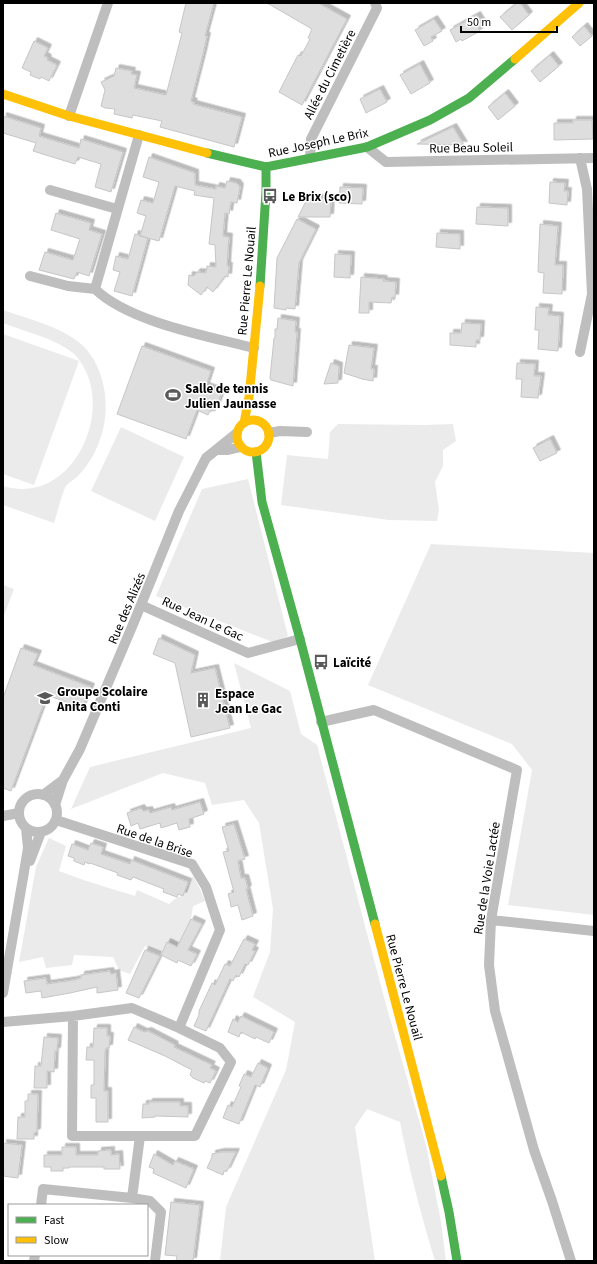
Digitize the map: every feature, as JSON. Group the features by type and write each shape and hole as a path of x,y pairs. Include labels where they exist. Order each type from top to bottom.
{"street":[{"path":"69,116 108,3"},
{"name":"Allée du Cimetière","path":"310,158 311,139 377,8 375,3"},
{"name":"Rue Joseph Le Brix","path":"3,94 69,116 266,167 367,147 430,120 469,98 579,3"},
{"path":"95,289 139,135"},
{"name":"Rue Beau Soleil","path":"367,147 386,162 594,158"},
{"path":"580,158 587,189 592,294 580,352"},
{"name":"Rue Pierre Le Nouail","path":"244,423 249,397 261,272 266,167"},
{"path":"50,190 117,209"},
{"path":"30,276 68,286 95,289 102,295 140,316 254,348"},
{"name":"Rue Pierre Le Nouail","path":"249,397 259,421"},
{"path":"254,420 259,421 267,428 267,443 260,450 250,452 242,447 237,438 237,433 240,426 244,423 254,420"},
{"path":"268,433 307,432"},
{"name":"Rue des Alizés","path":"55,806 63,780 80,749 179,511 206,458 218,450 237,433"},
{"path":"218,450 228,450 242,447"},
{"path":"256,452 262,502 300,639"},
{"name":"Rue Jean Le Gac","path":"141,605 248,653 300,639"},
{"name":"Rue Pierre Le Nouail","path":"300,639 437,1162 449,1212 457,1261"},
{"name":"Rue de la Voie Lactée","path":"321,722 374,710 517,770 491,920 489,965 495,1011 534,1150 571,1261"},
{"name":"Rue des Alizés","path":"43,795 63,780"},
{"path":"31,795 43,795 52,801 55,806 57,810 56,820 47,830 41,832 31,831 22,824 19,813 22,802 31,795"},
{"path":"3,816 19,813"},
{"name":"Rue de la Brise","path":"56,820 192,864 206,887 220,930 179,1028"},
{"path":"3,993 24,878 28,848 26,828"},
{"path":"24,878 41,832"},
{"path":"491,920 594,931"},
{"path":"3,1022 73,1016 132,1008 179,1028 220,1048 231,1062 195,1136 72,1136 73,1016"},
{"path":"132,1198 140,1136"},
{"path":"41,1204 43,1189 150,1201 162,1212 155,1261"}],"shaded area":[{"path":"3,310 54,328 73,338 85,347 93,358 103,384 106,410 97,447 86,466 78,476 66,486 54,523 3,505 3,486 25,489 45,485 62,474 75,459 85,441 91,420 93,399 89,379 78,358 73,353 49,339 3,323"},
{"path":"3,334 79,361 34,485 3,474"},
{"path":"338,424 453,424 456,441 443,450 443,466 435,482 439,510 437,521 389,520 281,505 287,455 328,459 330,432"},
{"path":"121,427 184,457 155,521 91,491"},
{"path":"248,479 288,636 275,643 156,596 202,489"},
{"path":"431,544 594,553 594,915 508,905 532,770 512,744 368,685"},
{"path":"3,585 14,589 3,618"},
{"path":"234,663 290,691 301,734 317,745 385,1001 426,1145 441,1222 446,1261 435,1261 407,1157 400,1122 367,1109 355,1127 375,1261 220,1261 226,1207 286,1070 295,1022 253,997 270,952 273,909 259,823 244,800 212,805 205,783 163,773 71,809 90,767 251,728"},
{"path":"49,838 66,846 59,871 135,896 137,890 169,904 177,897 183,896 193,876 205,901 193,906 191,919 185,931 183,949 168,942 161,952 145,946 130,974 119,970 113,957 74,955 72,965 46,968 43,957 19,962 36,867"}],"building":[{"path":"186,3 214,3 205,36 207,36 191,101 194,102 193,104 242,117 234,147 160,127 162,121 133,115 132,118 114,114 115,109 101,106 105,90 101,82 114,76 116,68 132,71 131,74 137,75 134,88 166,95 182,33 179,32"},
{"path":"267,3 318,3 347,19 302,105 279,92 298,55 301,56 310,39 308,38 312,29"},
{"path":"517,3 520,3 529,15 512,30 500,17"},
{"path":"477,15 483,25 478,28 480,31 462,41 461,39 456,42 450,30"},
{"path":"434,19 442,31 431,37 433,41 424,46 415,30"},
{"path":"584,26 592,36 580,46 572,37"},
{"path":"34,41 48,48 44,56 48,58 47,60 57,65 49,81 41,77 40,79 30,75 31,72 22,68"},
{"path":"550,55 559,66 540,82 531,71"},
{"path":"420,64 430,83 411,94 400,75"},
{"path":"380,89 387,102 366,113 360,99"},
{"path":"505,93 515,106 498,120 488,107"},
{"path":"3,116 41,128 39,136 79,148 81,139 123,152 111,192 95,187 101,164 78,157 75,164 33,151 36,143 3,133"},
{"path":"573,120 592,120 593,139 554,140 554,123 573,123"},
{"path":"453,127 464,145 417,144"},
{"path":"149,157 195,173 195,185 216,189 216,186 225,188 227,181 237,183 240,187 237,203 231,202 229,214 225,213 223,236 229,237 227,266 229,266 228,277 225,276 213,292 207,287 201,295 188,285 189,275 194,276 197,272 206,273 207,266 216,267 215,245 209,244 214,198 194,195 195,191 175,186 159,241 140,236 146,216 137,213 141,200 153,203 159,182 143,177"},
{"path":"550,182 565,183 564,191 568,191 567,205 549,203"},
{"path":"340,187 363,188 362,204 339,203"},
{"path":"317,198 331,198 330,217 298,217 305,203"},
{"path":"477,207 508,208 508,226 476,224"},
{"path":"56,213 91,223 89,230 102,234 89,276 77,272 74,279 39,270 45,252 73,260 80,239 51,230"},
{"path":"297,219 316,229 299,263 295,309 286,308 286,310 274,308 277,258"},
{"path":"540,224 558,226 555,265 563,265 562,294 543,293 544,273 538,272"},
{"path":"437,233 460,234 460,249 436,247"},
{"path":"135,234 148,238 132,296 114,291 120,272 113,270 116,256 128,259"},
{"path":"335,254 351,255 350,278 334,277"},
{"path":"361,277 384,279 383,281 396,282 395,298 392,297 391,303 369,302 369,313 359,313"},
{"path":"536,307 549,308 548,315 560,316 558,351 538,349 539,330 535,330"},
{"path":"278,318 296,321 295,332 297,332 293,386 271,380 270,378 275,329 277,329"},
{"path":"462,323 481,324 480,340 476,340 476,347 450,345 450,333 461,333"},
{"path":"349,345 374,348 371,369 374,369 373,381 344,373"},
{"name":"Salle de tennis Julien Jaunasse","path":"142,346 211,371 206,386 222,392 215,411 210,410 208,415 197,410 186,439 117,414"},
{"path":"331,363 339,366 338,383 324,384"},
{"path":"517,363 535,364 534,376 541,376 538,398 521,397 522,379 516,379"},
{"path":"550,439 557,453 540,461 533,448"},
{"name":"Espace Jean Le Gac","path":"159,638 195,655 191,673 215,668 230,728 191,737 175,663 153,654"},
{"path":"21,648 38,654 33,665 91,687 82,708 47,695 11,791 3,788 3,698"},
{"path":"200,802 204,814 189,819 190,827 179,830 177,823 161,828 160,823 140,829 138,823 131,826 127,813 141,808 143,811 149,810 150,813 171,807 172,810"},
{"path":"234,824 245,859 238,861 241,878 245,878 248,889 246,889 253,916 242,920 238,905 231,907 228,894 234,892 223,852 229,851 222,827"},
{"path":"91,843 103,847 101,854 130,864 131,860 188,882 183,896 178,894 177,897 163,892 164,889 133,877 131,880 117,875 118,873 90,863 85,862 84,865 74,861 74,858 68,856 72,844 88,850"},
{"path":"191,919 202,924 188,950 197,954 191,966 178,960 177,963 161,955 167,942 177,947"},
{"path":"244,939 255,944 252,950 255,951 248,965 245,964 239,977 236,975 233,981 230,979 206,1031 194,1026 212,983 215,985 225,964 230,966"},
{"path":"145,950 160,956 139,998 126,993"},
{"path":"110,971 111,974 116,973 118,990 97,993 97,987 42,998 41,991 26,993 24,981 46,978 47,984 74,980 81,978 81,975"},
{"path":"241,1016 274,1032 269,1043 256,1037 255,1039 241,1032 239,1037 228,1032 233,1019 238,1022"},
{"path":"134,1027 144,1032 148,1031 175,1045 174,1047 212,1065 210,1068 216,1071 210,1083 205,1081 204,1083 193,1078 190,1075 192,1070 165,1056 128,1040"},
{"path":"94,1028 107,1028 107,1036 110,1036 109,1048 106,1048 105,1053 104,1091 108,1091 108,1122 96,1122 96,1098 91,1098 91,1085 94,1085 94,1060 86,1060 87,1047 93,1047"},
{"path":"44,1037 58,1038 57,1051 55,1051 54,1072 47,1071 47,1088 34,1088 35,1066 41,1066"},
{"path":"258,1063 268,1068 260,1087 255,1085 239,1124 223,1118 228,1105 232,1107 241,1087 239,1086 244,1074 251,1077"},
{"path":"28,1094 38,1094 37,1132 34,1133 34,1139 17,1139 18,1117 25,1117 25,1101 28,1101"},
{"path":"149,1102 180,1102 180,1106 188,1106 188,1117 155,1116 142,1118 143,1104 149,1104"},
{"path":"3,1143 22,1145 18,1178 3,1176"},
{"path":"62,1147 76,1147 76,1155 98,1155 98,1151 111,1150 111,1155 119,1154 120,1169 104,1169 104,1167 69,1167 63,1168 63,1171 51,1171 51,1167 44,1167 44,1155 62,1155"},
{"path":"221,1152 236,1152 227,1171 224,1171 223,1175 207,1168 212,1154"},
{"path":"154,1154 173,1165 175,1161 194,1169 186,1188 153,1173 154,1169 149,1167"},
{"path":"171,1202 200,1205 193,1261 176,1261 177,1256 165,1255"}],"traffic: fast":[{"path":"207,153 266,167 367,147 430,120 469,98 515,59"},
{"path":"260,286 266,192 266,167"},
{"path":"256,452 262,502 300,639 375,924"},
{"path":"441,1176 449,1212 457,1261"}],"traffic: slow":[{"path":"515,59 579,3"},
{"path":"3,94 69,116 207,153"},
{"path":"244,423 249,397 260,286"},
{"path":"250,420 256,420 266,427 269,436 268,442 262,449 256,452 250,452 240,445 237,439 237,433 244,423 250,420"},
{"path":"375,924 441,1176"}],"place":[{"name":"Le Brix (sco)","path":"270,196"},
{"name":"Salle de tennis Julien Jaunasse","path":"173,395"},
{"name":"Laïcité","path":"321,662"},
{"name":"Groupe Scolaire Anita Conti","path":"45,698"},
{"name":"Espace Jean Le Gac","path":"203,700"}]}
